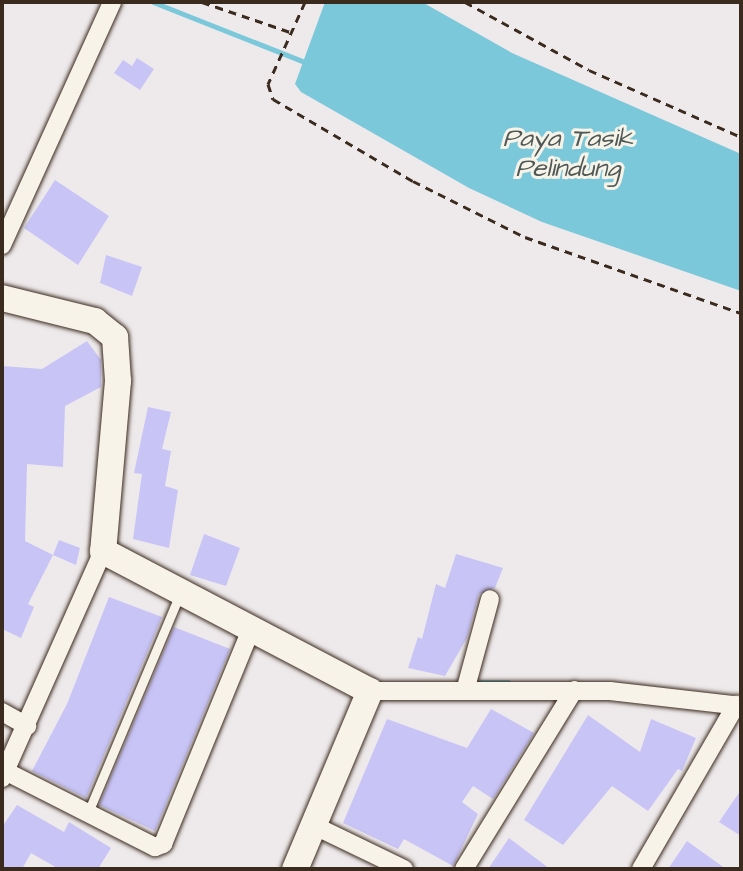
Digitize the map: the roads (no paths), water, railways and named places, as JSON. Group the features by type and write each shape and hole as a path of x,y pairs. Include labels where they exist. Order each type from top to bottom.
{"street":[{"path":"2,245 112,2"},
{"path":"2,298 95,321 115,337 118,381 103,551 4,775 89,810 155,847 170,837 250,632"},
{"path":"103,551 250,632 370,691 574,690 739,706 641,869"},
{"path":"465,691 490,599"},
{"path":"464,869 574,690"},
{"path":"295,869 370,691"},
{"path":"2,712 27,726"},
{"path":"315,826 404,869"}],"lane":[{"path":"89,810 180,594"}],"water":[{"name":"Paya Tasik Pelindung","path":"325,2 422,2 512,53 741,154 741,291 542,222 469,188 301,92 295,84"}],"waterway":[{"path":"153,2 302,61"},
{"path":"481,682 508,682"}]}
